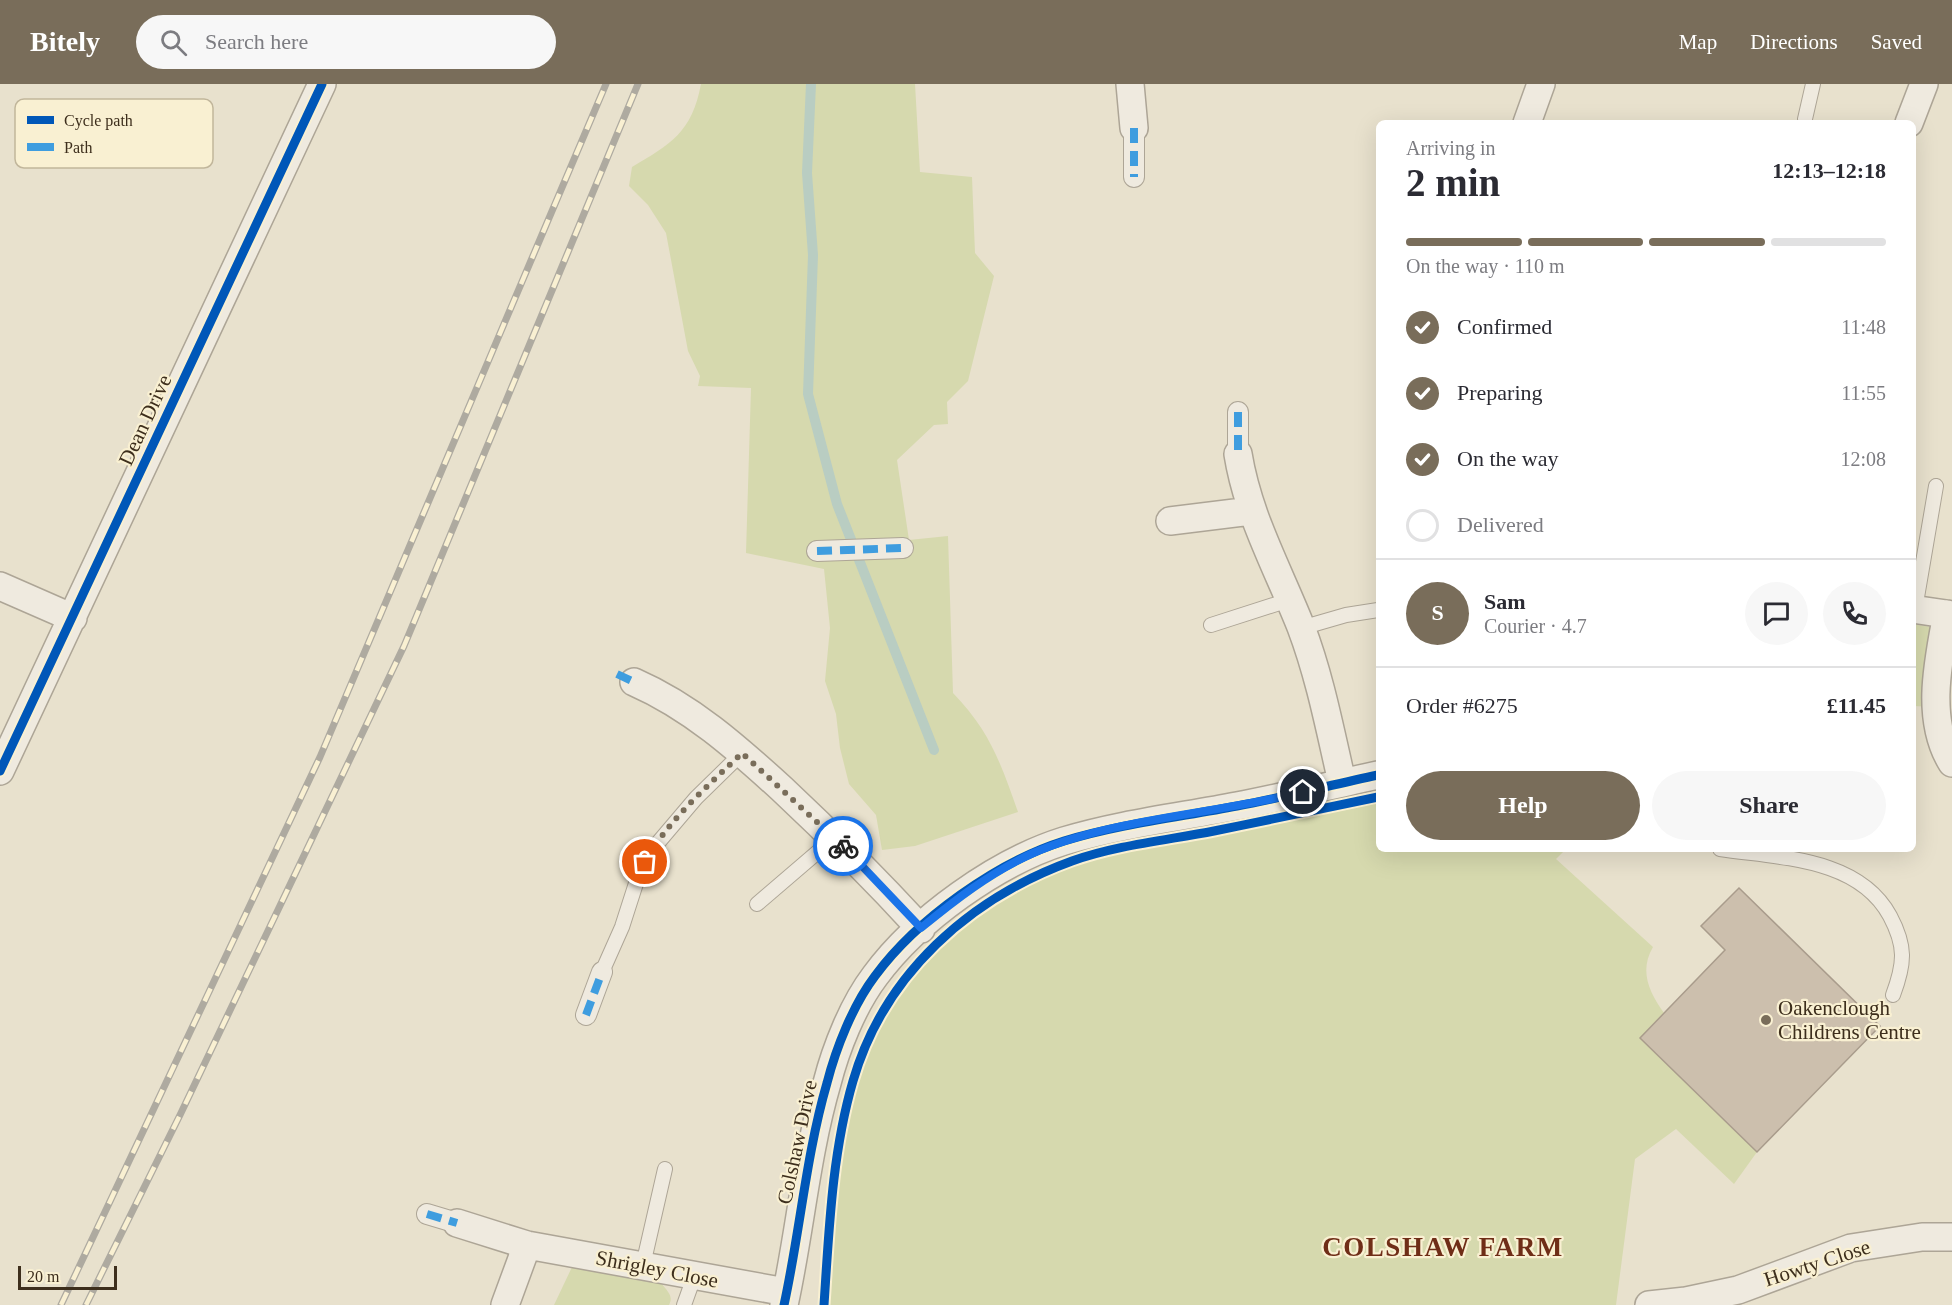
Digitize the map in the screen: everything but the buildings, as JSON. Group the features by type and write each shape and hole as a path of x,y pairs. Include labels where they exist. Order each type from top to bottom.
{"street":[{"name":"Dean Drive","path":"0,771 322,84"},
{"path":"1130,84 1134,128 1134,177"},
{"path":"1528,120 1541,84"},
{"path":"1911,120 1924,84"},
{"path":"1238,412 1238,454 1251,511 1301,627 1320,687 1342,782"},
{"path":"1170,521 1251,511"},
{"path":"817,551 903,548"},
{"path":"0,586 73,618"},
{"path":"1916,609 1949,614 1936,707 1938,733 1952,763"},
{"path":"626,678 667,696 742,753 834,838 921,928"},
{"name":"Colshaw Drive","path":"785,1299 827,1082 856,1009 874,977 921,928 967,890 1029,855 1062,842 1123,827 1284,797 1376,775"},
{"path":"586,1015 602,972"},
{"path":"427,1214 457,1223"},
{"name":"Shrigley Close","path":"457,1223 527,1245 643,1264 785,1299"},
{"name":"Howty Close","path":"1648,1305 1686,1301 1738,1290 1851,1248 1922,1237 1952,1237"},
{"path":"505,1305 527,1245"}],"lane":[{"path":"1805,119 1813,84"},
{"path":"1916,598 1936,486"},
{"path":"1210,625 1289,600"},
{"path":"1301,627 1346,615 1376,610"},
{"path":"602,972 622,927 639,874 651,851 696,798 742,753"},
{"path":"757,904 834,838"},
{"path":"1742,852 1795,859 1862,883 1884,904 1900,935 1903,968 1893,995"},
{"path":"643,1264 665,1169"},
{"path":"684,1305 694,1277"}],"green space":[{"path":"701,84 915,84 920,172 972,177 975,253 994,276 968,381 947,402 948,424 934,425 897,460 909,540 948,536 953,693 976,721 993,749 1018,812 915,846 882,850 876,815 849,784 840,748 836,714 825,681 830,628 824,569 746,553 751,388 698,386 700,376 688,351 666,233 648,205 629,186 632,167 678,135 692,114"},
{"path":"1916,625 1944,629 1936,707 1916,706"},
{"path":"1376,797 1376,852 1563,852 1556,859 1653,947 1646,973 1650,989 1664,1013 1640,1038 1757,1152 1734,1184 1676,1129 1635,1159 1616,1305 824,1305 836,1164 853,1081 867,1042 886,1007 909,974 936,945 966,919 999,896 1072,861 1125,847"},
{"path":"572,1267 662,1284 671,1299 669,1305 554,1305"}],"waterway":[{"path":"811,84 807,173 813,255 808,394 837,504 934,750"}],"railway":[{"path":"61,1305 320,757 606,84"},
{"path":"86,1305 180,1115 404,646 638,84"}],"marked path":[{"path":"1134,128 1134,177"},
{"path":"1238,412 1238,454"},
{"path":"817,551 903,548"},
{"path":"617,674 634,682"},
{"path":"586,1015 602,972"},
{"path":"427,1214 457,1223"}],"cycle path":[{"path":"0,771 322,84"},
{"path":"784,1305 808,1166 835,1056 846,1027 867,987 892,955 913,934 960,895 986,878 1038,850 1064,841 1107,830 1255,802 1376,775"},
{"path":"824,1305 836,1164 853,1081 867,1042 886,1007 909,974 936,945 966,919 999,896 1035,877 1089,855 1376,797"}],"way so far":[{"path":"645,862 651,851 696,798 742,753 843,846"}],"place":[{"name":"Oakenclough Childrens Centre","path":"1766,1020"}],"district":[{"name":"COLSHAW FARM","path":"1443,1247"}],"route":[{"path":"843,846 921,928 967,890 1029,855 1062,842 1123,827 1303,792"}]}
